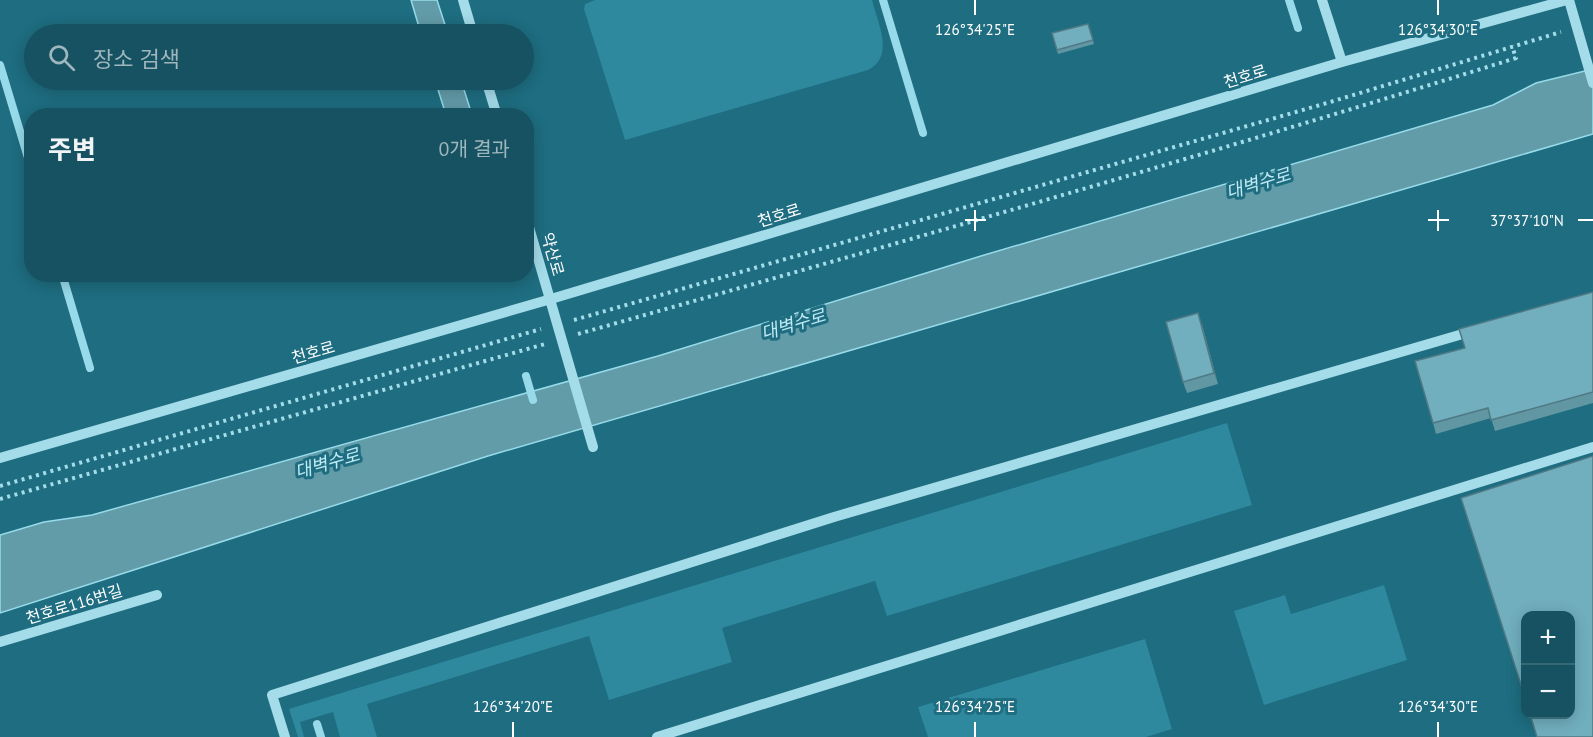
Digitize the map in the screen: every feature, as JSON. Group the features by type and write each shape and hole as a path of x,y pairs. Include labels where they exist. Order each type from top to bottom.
{"street":[{"path":"463,0 470,24"},
{"path":"1322,0 1342,62"},
{"path":"1568,0 1593,83"},
{"name":"천호로","path":"0,458 551,299 1342,62 1568,0"},
{"path":"489,90 495,108"},
{"name":"약산로","path":"534,243 593,447"},
{"path":"285,737 272,695 834,517 1490,326"},
{"path":"657,737 1593,447"},
{"name":"천호로116번길","path":"0,642 157,595"}],"path":[{"path":"0,486 1327,103 1577,27"},
{"path":"0,499 562,343 1383,100 1516,58 1512,46"}],"shaded area":[{"path":"595,0 872,0 883,48 881,57 868,70 625,140 584,9 585,4"},
{"path":"1227,423 1252,505 887,616 875,581 722,628 732,662 609,700 589,636 367,704 377,737 340,737 333,712 300,722 304,737 298,737 289,709"},
{"path":"1384,585 1407,660 1264,705 1234,611 1285,595 1291,614"},
{"path":"1145,639 1172,729 1146,737 928,737 918,707"}],"water":[{"path":"411,0 437,0 445,24 418,24"},
{"name":"대벽수로","path":"1593,69 1593,134 488,456 0,613 0,535 44,522 92,515 658,356 981,256 1493,105 1536,83"},
{"path":"438,90 464,90 470,108 444,108"}],"building":[{"path":"1088,24 1093,40 1057,50 1052,33"},
{"path":"1593,292 1593,392 1491,420 1488,408 1433,423 1415,361 1465,348 1459,329"},
{"path":"1198,313 1214,373 1183,382 1166,322"},
{"path":"1593,456 1593,737 1537,737 1532,719 1575,719 1575,611 1521,611 1521,684 1461,498"}],"waterway":[{"path":"883,0 923,133"},
{"path":"1289,0 1298,28"},
{"path":"0,65 24,144"},
{"path":"64,282 90,368"},
{"path":"526,376 533,400"},
{"path":"317,724 321,737"}]}
